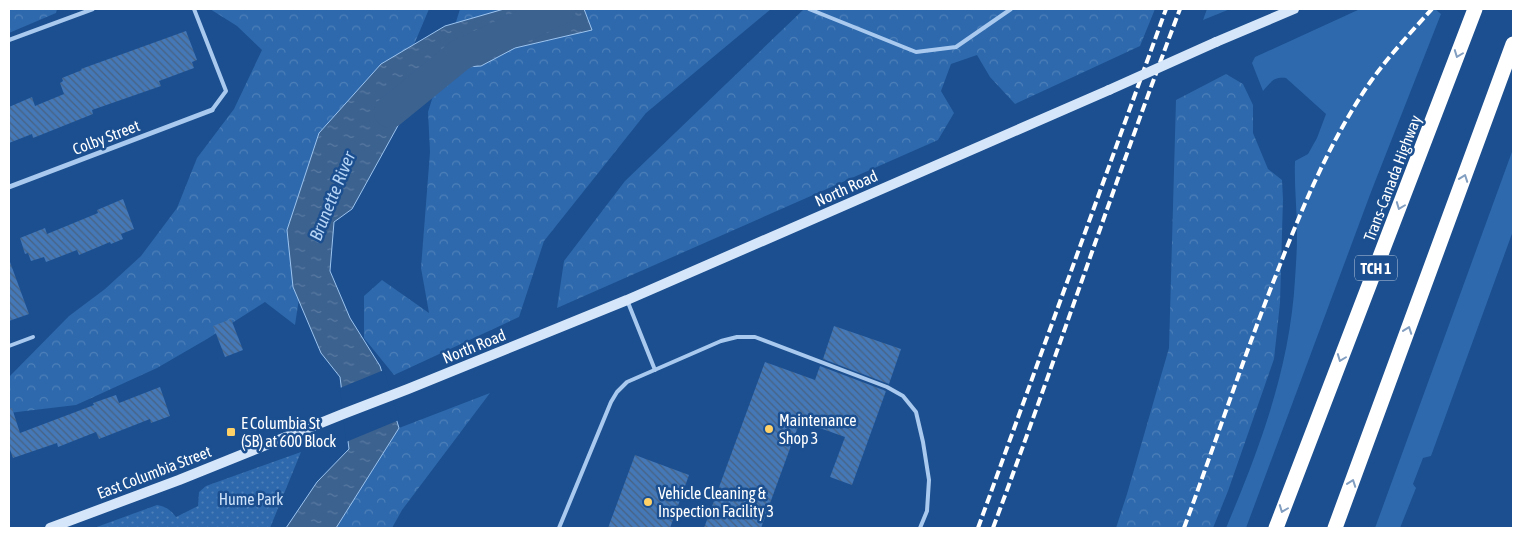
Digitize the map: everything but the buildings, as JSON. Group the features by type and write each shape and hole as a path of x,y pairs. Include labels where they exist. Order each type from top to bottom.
{"highway":[{"name":"Trans-Canada Highway","path":"1276,528 1475,9"},
{"path":"1335,528 1513,44"}],"main road":[{"name":"North Road","path":"408,389 627,300 1294,9"},
{"name":"East Columbia Street","path":"50,528 178,480 408,389"}],"street":[{"name":"Colby Street","path":"9,187 212,110"}],"lane":[{"path":"9,40 93,9"},
{"path":"194,9 226,90 212,110"},
{"path":"809,9 916,52 956,47 1011,9"},
{"path":"627,300 655,370"},
{"path":"9,346 33,337"},
{"path":"559,528 611,402 617,392 627,382 721,341 737,337 755,337 887,387 903,396 916,412 929,480 927,510 920,528"}],"green space":[{"path":"9,9 57,9 56,13 9,33"},
{"path":"210,9 429,9 392,97 308,239 295,325 265,302 157,368 76,405 9,413 9,377 69,316 105,289 141,256 177,208 197,158 234,109 262,50 237,26"},
{"path":"460,9 771,9 646,113 544,241 519,317 394,375 364,338 364,296 382,280 429,313 421,268 430,152 428,112"},
{"path":"804,9 1155,9 1140,46 1015,104 990,77 977,55 951,64 941,91 954,113 938,140 557,308 564,261 625,181"},
{"path":"1207,9 1230,9 1203,20"},
{"path":"1360,9 1435,9 1441,14 1371,192 1246,528 1226,528 1261,437 1280,376 1287,344 1292,312 1297,251 1295,161 1308,154 1317,138 1326,114 1286,78 1275,79 1263,91 1252,63 1255,57"},
{"path":"1226,74 1243,84 1253,105 1253,133 1268,169 1282,180 1280,303 1274,359 1228,491 1213,528 1116,528 1169,348 1176,100"},
{"path":"1513,149 1513,231 1431,456 1423,458 1413,484 1416,488 1400,528 1375,528"},
{"path":"490,393 402,510 392,528 336,528 399,428"},
{"name":"Hume Park","path":"301,452 270,528 94,528 157,505 168,509 176,517 198,506 199,492 206,486"}],"water":[{"path":"504,9 584,9 592,30 515,48 481,66 435,69 411,102 352,209 334,222 330,271 350,318 380,366 399,428 336,528 286,528 317,482 349,449 340,377 321,353 293,287 287,230 319,133 381,64 445,26"}],"pier":[{"path":"384,370 399,420 346,442 340,388"}],"waterway":[{"name":"Brunette River","path":"390,112 460,55 560,9"}],"railway":[{"path":"978,528 1166,9"},
{"path":"993,528 1180,9"},
{"path":"1184,528 1264,307 1318,175 1343,127 1371,81 1432,9"}],"place":[{"name":"Maintenance Shop 3","path":"769,429"},
{"name":"E Columbia St (SB) at 600 Block","path":"231,432"},
{"name":"Vehicle Cleaning & Inspection Facility 3","path":"648,502"}]}
